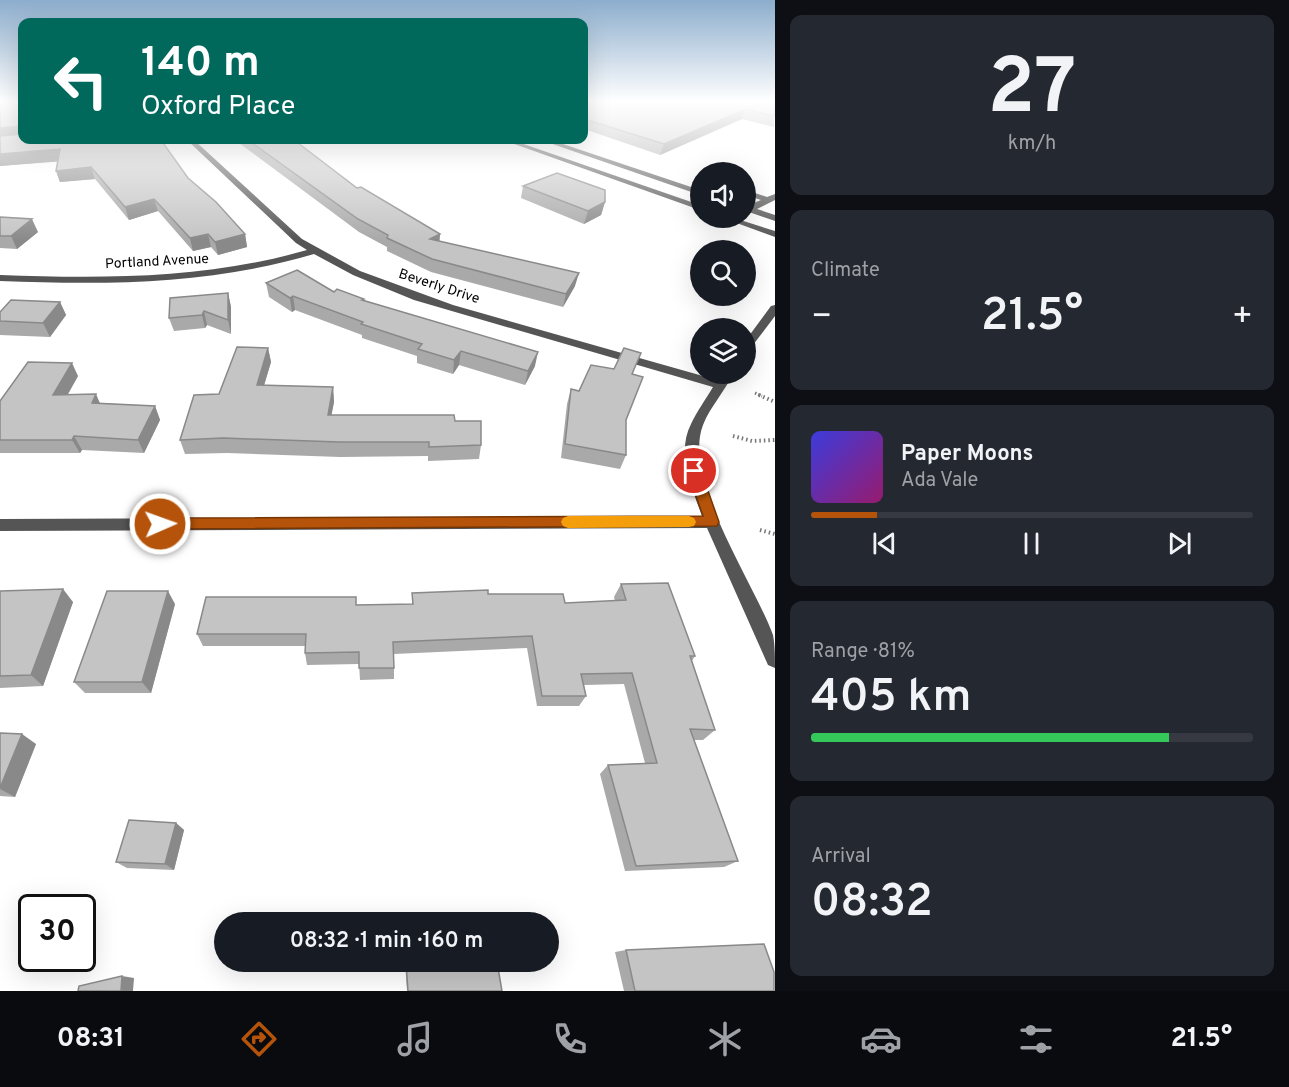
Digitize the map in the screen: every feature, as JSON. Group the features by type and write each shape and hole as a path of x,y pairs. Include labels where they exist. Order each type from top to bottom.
{"street":[{"name":"Beverly Drive","path":"199,148 291,235 313,251 398,291 690,370"},
{"path":"569,148 690,190"},
{"path":"533,149 690,204"},
{"path":"756,194 771,198"},
{"path":"756,205 771,198"},
{"path":"756,212 774,218"},
{"path":"756,228 774,234"},
{"name":"Portland Avenue","path":"0,278 120,278 221,273 313,251"},
{"path":"756,333 774,308"},
{"path":"720,384 696,426 692,449 695,476 712,522 774,659"},
{"path":"0,525 712,522"}],"path":[{"path":"755,393 774,400"},
{"path":"734,436 752,441 774,440"},
{"path":"760,530 774,534"}],"building":[{"path":"0,148 167,148 188,178 216,202 245,234 215,242 208,234 190,238 154,199 125,207 91,167 56,171 60,149 0,154"},
{"path":"259,148 305,148 357,188 361,187 440,234 430,239 579,273 566,294 432,259 387,238 388,235 358,219"},
{"path":"557,173 605,190 605,202 588,211 523,186"},
{"path":"0,217 32,219 11,236 0,236"},
{"path":"297,270 334,292 337,289 364,299 362,300 538,352 528,371 461,351 454,360 418,349 422,344 361,324 363,322 293,296 290,298 266,283"},
{"path":"228,293 228,320 204,311 202,315 169,318 170,298"},
{"path":"11,300 60,302 43,323 0,321 0,312"},
{"path":"237,347 268,348 257,385 333,387 328,415 454,415 455,421 481,421 481,445 429,447 429,442 223,438 180,440 194,395 219,394"},
{"path":"624,348 641,353 632,374 643,377 626,420 626,455 565,444 571,389 579,391 591,365 614,369"},
{"path":"28,362 72,363 53,395 96,394 92,403 155,406 138,440 74,436 72,440 0,440 0,401"},
{"path":"668,583 695,656 690,656 715,730 690,729 738,861 636,866 608,765 657,763 632,673 581,674 586,696 542,696 532,636 393,642 394,668 359,668 359,652 305,653 306,634 197,634 206,597 356,597 356,605 413,604 412,593 488,590 488,594 563,594 565,603 626,600 621,584"},
{"path":"63,589 31,675 0,676 0,591"},
{"path":"107,591 168,591 142,682 74,682"},
{"path":"0,733 22,734 0,788"},
{"path":"129,820 176,823 165,864 116,862"},
{"path":"764,944 774,972 774,991 635,991 626,950"},
{"path":"407,972 499,972 502,991 408,991"},
{"path":"122,976 121,991 78,991 79,986"}],"slow traffic":[{"path":"568,522 689,522"}],"route":[{"path":"160,524 712,522 694,471"}]}
